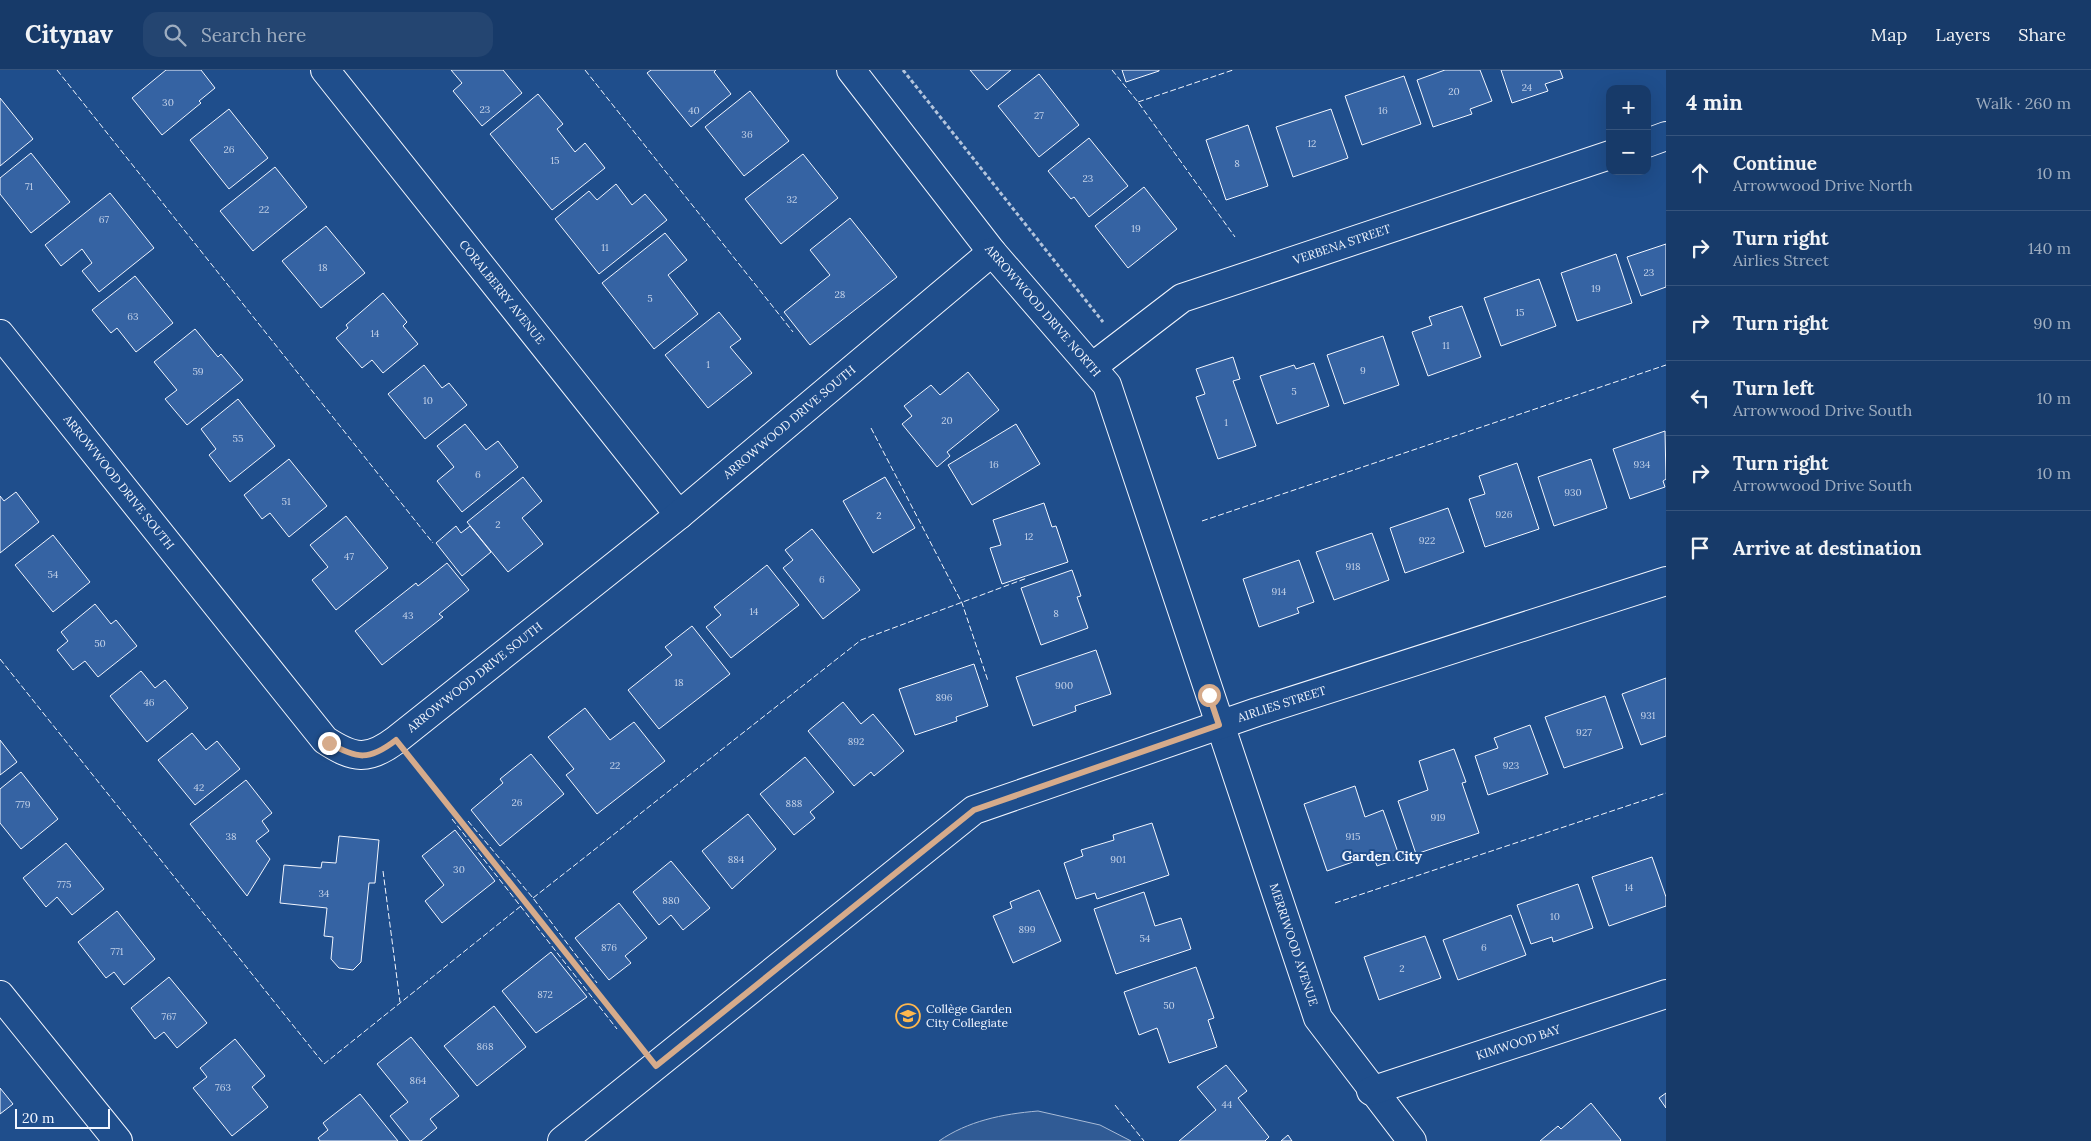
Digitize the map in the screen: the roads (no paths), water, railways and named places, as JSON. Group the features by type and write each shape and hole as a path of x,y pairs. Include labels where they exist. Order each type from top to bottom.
{"street":[{"name":"CORALBERRY AVENUE","path":"324,70 679,515"},
{"name":"ARROWWOOD DRIVE NORTH","path":"852,70 992,252 1107,385 1219,725"},
{"path":"1651,142 1666,136"},
{"name":"VERBENA STREET","path":"1092,367 1182,298 1606,156"},
{"name":"ARROWWOOD DRIVE SOUTH","path":"0,334 326,740 352,756 380,752 396,740 679,515 992,252"},
{"name":"AIRLIES STREET","path":"562,1141 974,810 1219,725 1666,580"},
{"name":"MERRIWOOD AVENUE","path":"1219,725 1318,1018 1371,1091 1412,1141"},
{"name":"KIMWOOD BAY","path":"1371,1091 1666,994"},
{"path":"0,995 118,1141"}],"place":[{"name":"Collège Garden City Collegiate","path":"908,1016"}],"district":[{"name":"Garden City","path":"1382,856"}]}
